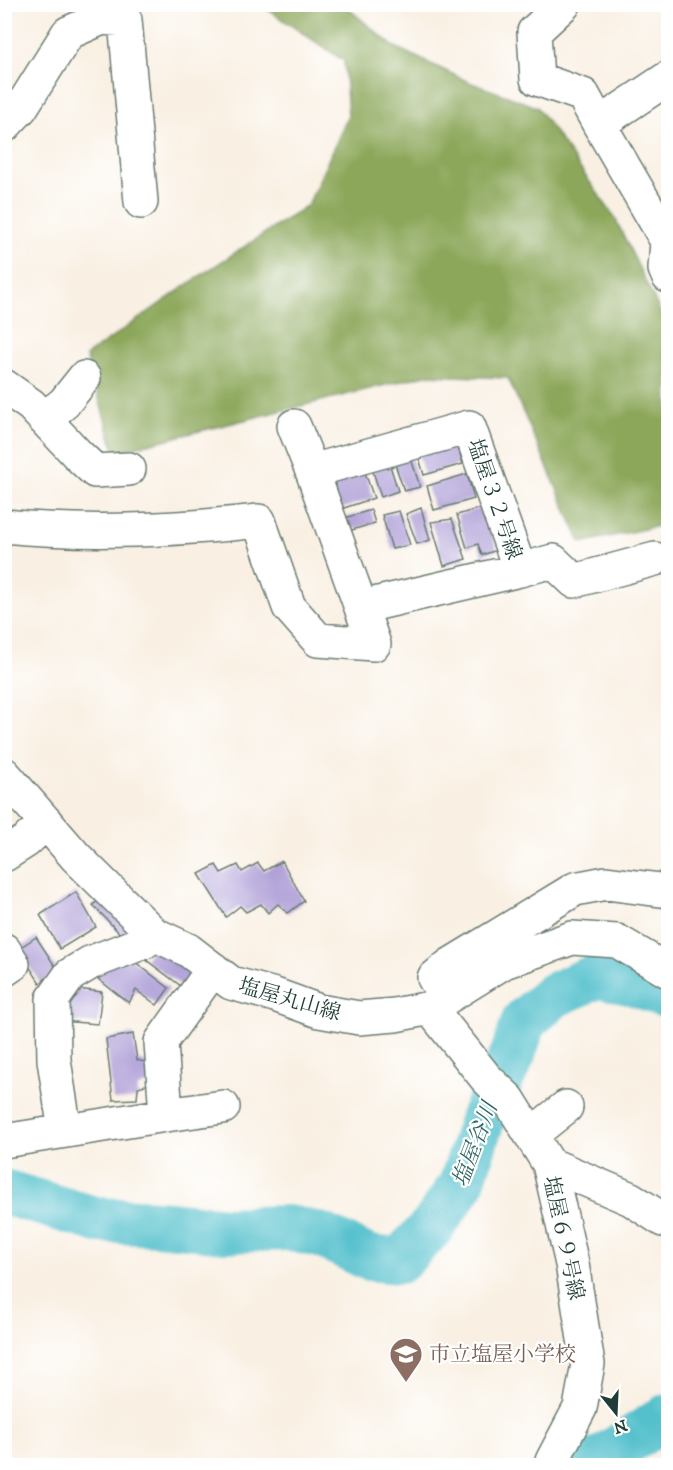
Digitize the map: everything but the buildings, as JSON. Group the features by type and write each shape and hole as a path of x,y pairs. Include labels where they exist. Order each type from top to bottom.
{"street":[{"path":"564,4 534,32 537,79 583,95 668,240 665,269 669,276"},
{"path":"4,126 21,108 68,33 102,18 125,20 141,202"},
{"path":"599,124 669,78"},
{"path":"44,419 64,403 84,378"},
{"path":"4,386 31,405 95,471 129,469"},
{"path":"4,526 40,530 195,528 259,521 289,607 318,640 374,644 294,426"},
{"name":"塩屋３２号線","path":"312,471 469,427 520,570 361,607"},
{"path":"520,570 553,561 574,581 655,559"},
{"name":"塩屋丸山線","path":"4,774 76,857 154,934 188,950 231,982 319,1011 359,1018 395,1015 438,1003 504,962 572,938 617,941 669,971"},
{"path":"4,855 26,841 46,822"},
{"path":"438,1003 434,978 450,965 575,889 606,884 669,891"},
{"path":"65,1131 54,1060 53,999 70,975 90,963 144,942 154,934"},
{"path":"4,950 13,964 4,970"},
{"path":"166,1115 161,1042 213,969"},
{"name":"塩屋６９号線","path":"438,1003 549,1164 572,1264 588,1364 580,1408 552,1461 552,1466"},
{"path":"4,1141 224,1107"},
{"path":"531,1135 566,1107"},
{"path":"549,1164 631,1199 663,1220"}],"green space":[{"path":"269,5 344,5 393,46 469,82 537,107 615,218 668,328 668,520 658,526 581,543 508,378 426,375 115,452 86,356 195,279 308,205 348,116 344,61 268,10"}],"waterway":[{"name":"塩屋谷川","path":"4,1192 98,1220 225,1230 289,1228 323,1236 369,1258 399,1261 433,1226 461,1185 483,1117 513,1054 524,1021 554,995 597,976 634,983 668,996"},
{"name":"塩屋谷川","path":"589,1466 668,1416"}],"place":[{"name":"市立塩屋小学校","path":"406,1383"}]}
